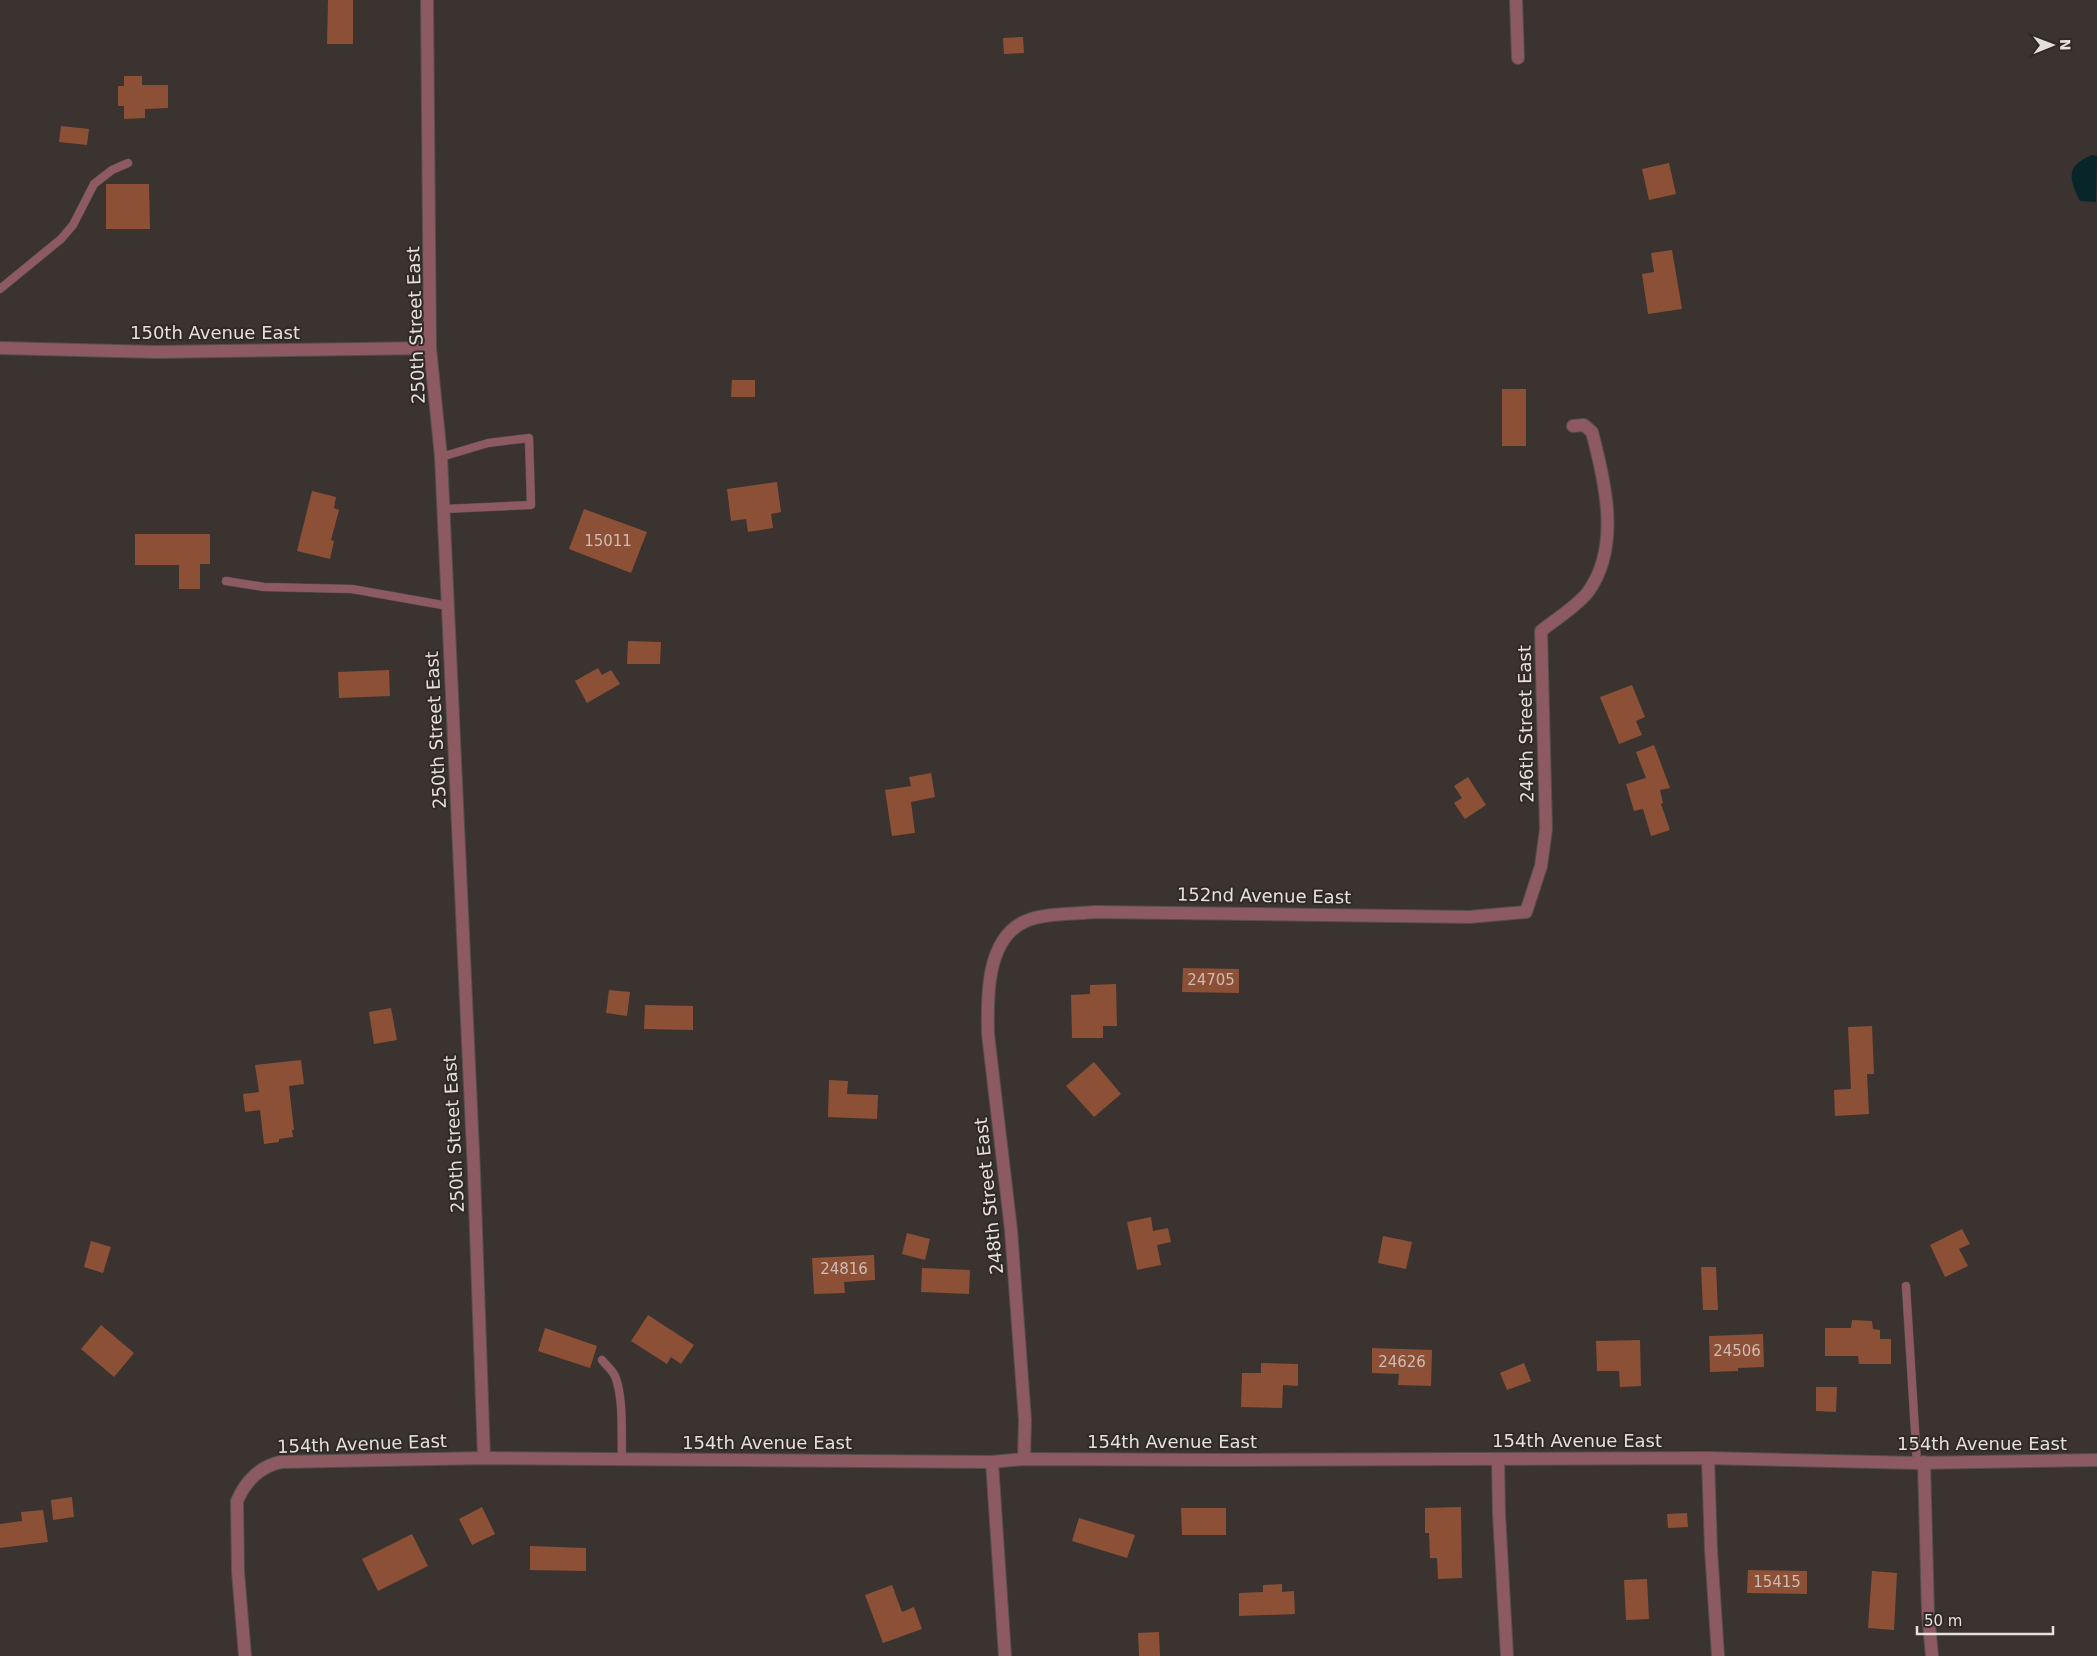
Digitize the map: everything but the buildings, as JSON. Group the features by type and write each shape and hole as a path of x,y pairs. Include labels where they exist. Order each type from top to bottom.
{"street":[{"name":"250th Street East","path":"427,0 430,348 441,457 444,509 474,1173 484,1458"},
{"path":"1516,0 1518,58"},
{"name":"150th Avenue East","path":"0,348 157,352 430,348"},
{"name":"246th Street East","path":"1526,912 1541,866 1545,838 1541,631 1587,592 1599,572 1607,539 1606,504 1592,432 1584,425 1573,426"},
{"name":"152nd Avenue East","path":"1007,934 1027,920 1095,912 1469,916 1526,912"},
{"name":"248th Street East","path":"1007,934 999,946 993,966 987,1007 988,1034 1011,1230 1025,1420 1024,1459"},
{"name":"154th Avenue East","path":"245,1656 238,1572 237,1502 241,1492 252,1478 268,1464 281,1462 484,1458 992,1462 1024,1459 1708,1458 1921,1463 2097,1460"},
{"path":"1708,1458 1711,1550 1718,1656"},
{"path":"1498,1459 1499,1514 1507,1656"},
{"path":"992,1462 1006,1656"},
{"path":"1921,1463 1928,1613 1932,1656"}],"lane":[{"path":"0,289 61,239 73,224 94,184 112,170 128,163"},
{"path":"441,457 488,444 530,438 531,505 444,509"},
{"path":"226,581 264,588 352,590 448,606"},
{"path":"1906,1286 1921,1463"},
{"path":"602,1360 614,1374 620,1398 622,1459"}],"water":[{"path":"2092,155 2097,156 2096,202 2080,201 2073,186 2073,169 2083,159"}]}
